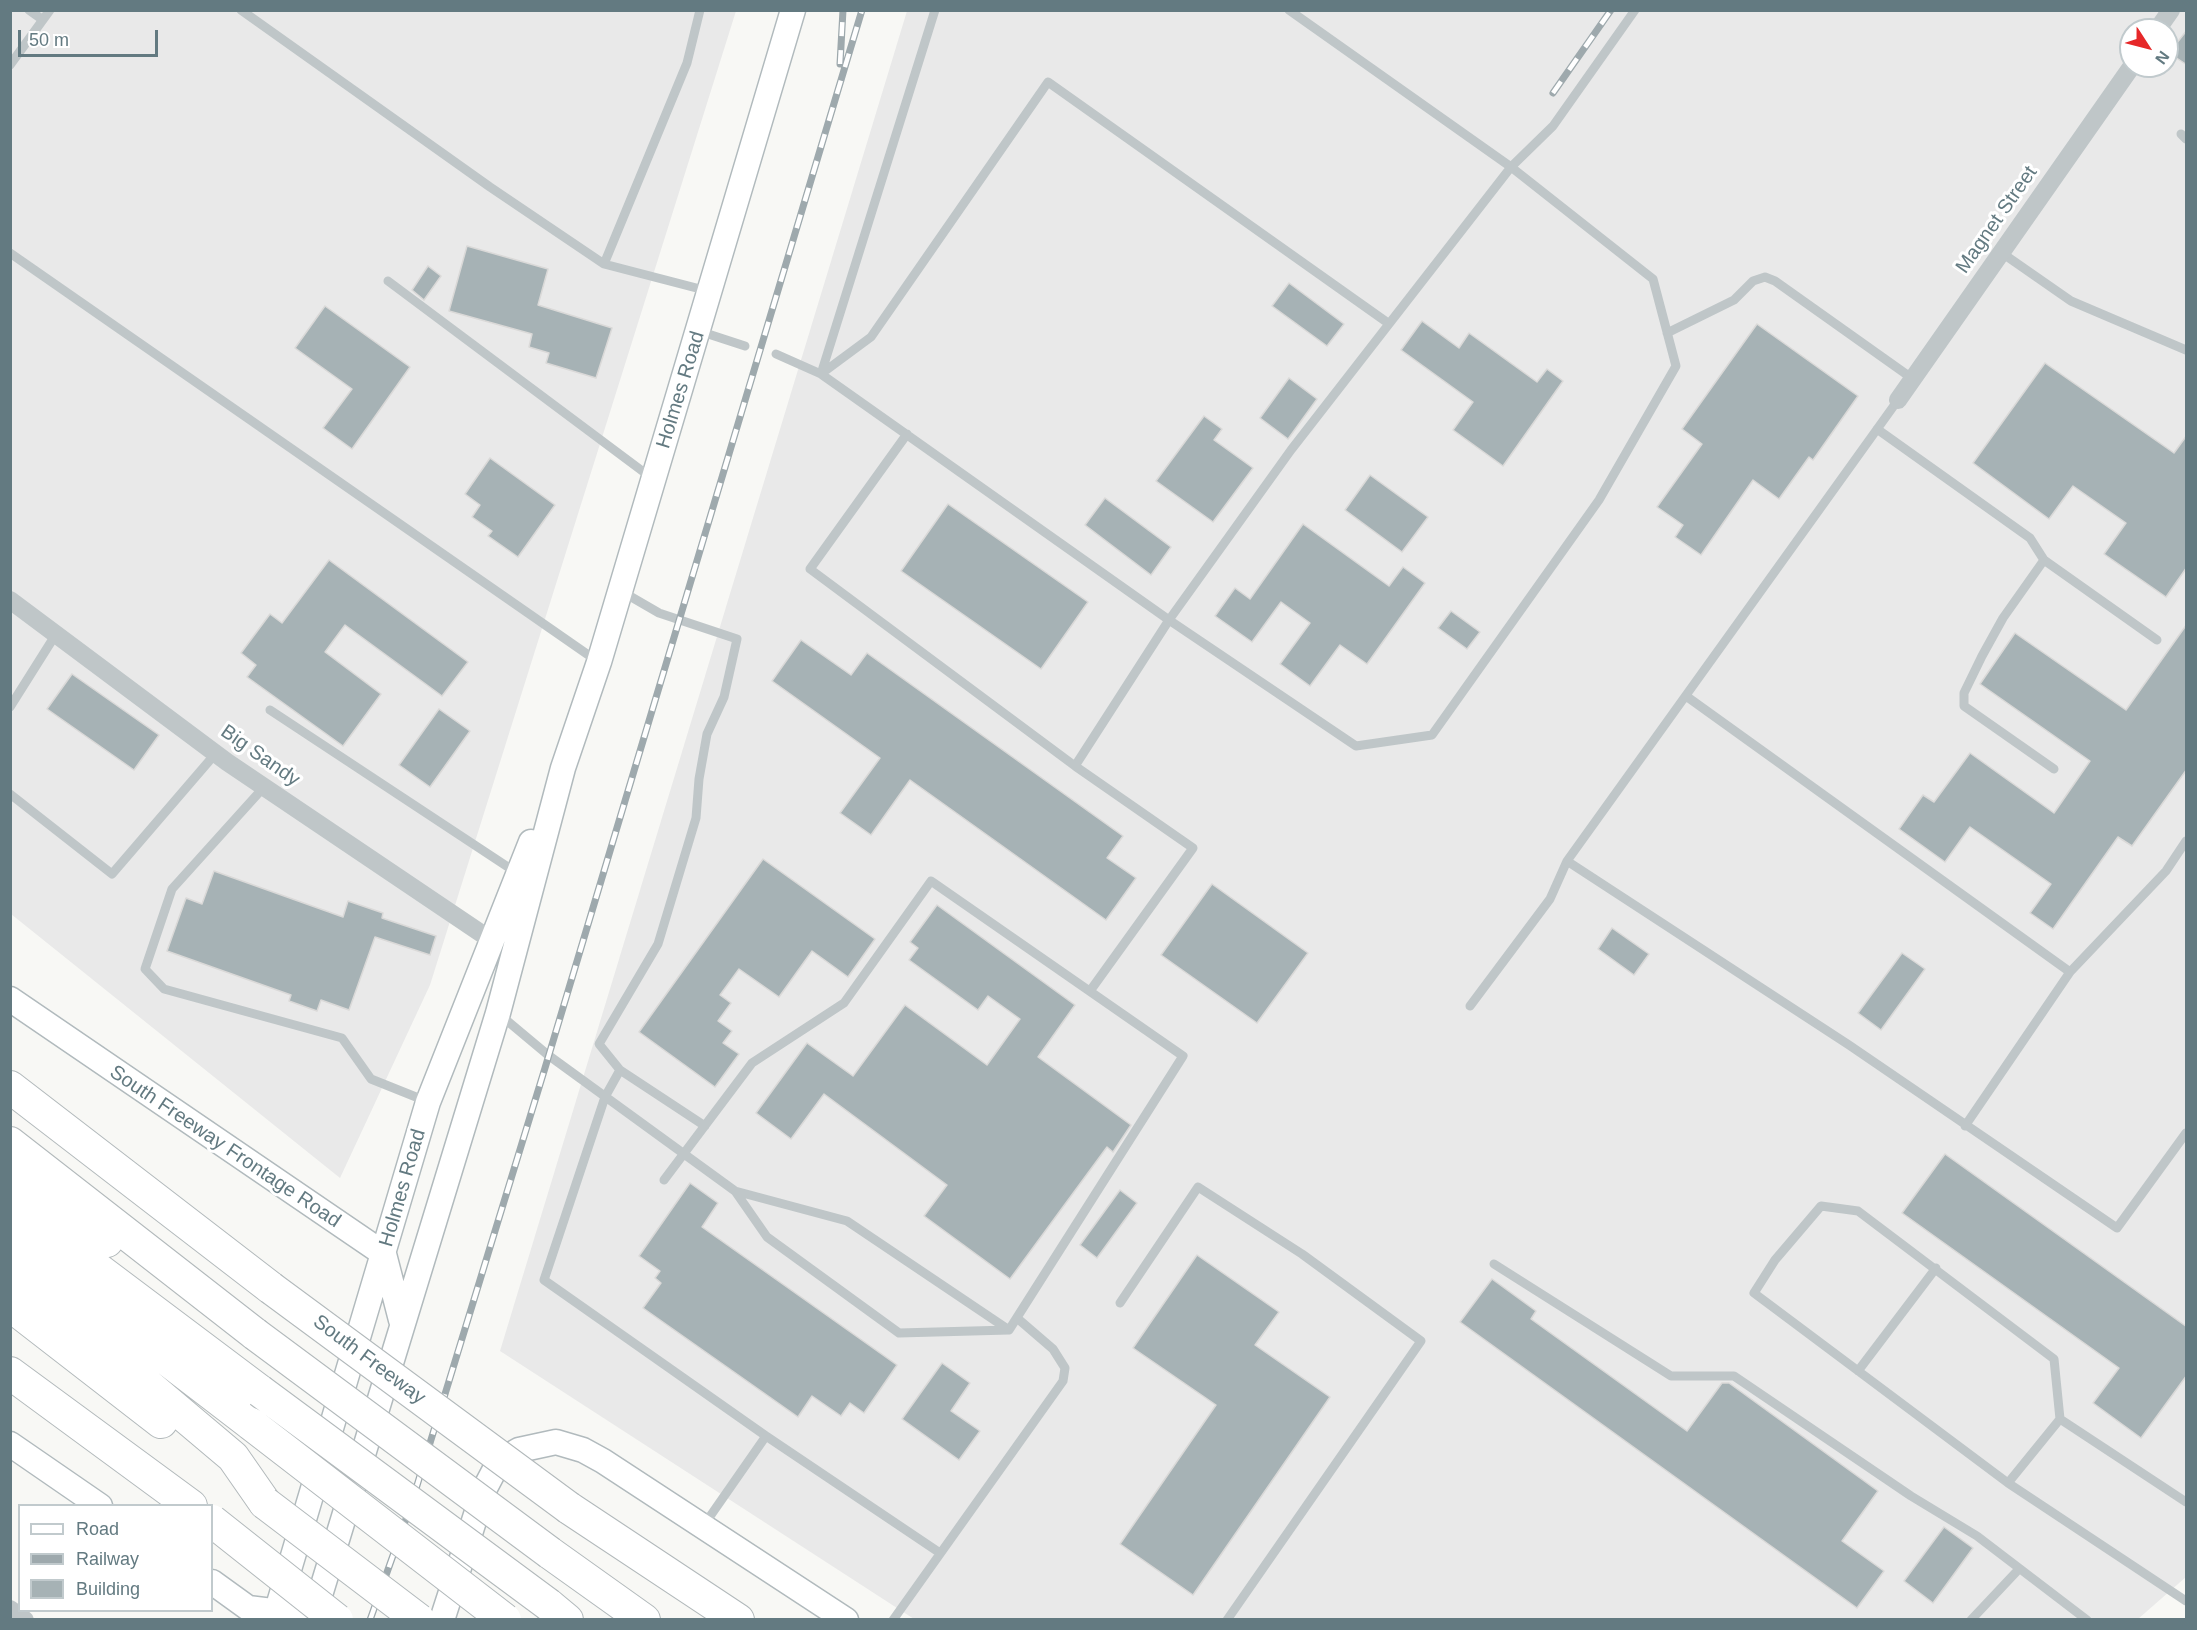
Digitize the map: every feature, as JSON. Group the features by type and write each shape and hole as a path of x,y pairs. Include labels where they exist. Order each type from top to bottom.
{"highway":[{"name":"South Freeway","path":"10,1087 271,1288 569,1508 738,1620"},
{"path":"10,1143 255,1334 644,1620"},
{"path":"10,1177 172,1283 255,1334"},
{"path":"10,1203 558,1612"},
{"path":"10,1239 505,1620"},
{"path":"10,1269 229,1465 265,1503 419,1620"},
{"path":"10,1305 229,1465"},
{"path":"10,1373 188,1504"},
{"path":"213,1522 321,1618"}],"main road":[{"name":"Holmes Road","path":"321,1618 401,1321 498,1013 563,768 599,662 699,331 789,11"},
{"name":"Holmes Road","path":"275,1615 428,1102 517,873 563,768"},
{"name":"South Freeway Frontage Road","path":"10,999 384,1254"},
{"path":"384,1254 401,1321"},
{"path":"442,1620 484,1490 494,1472 505,1458 519,1450 556,1442 583,1450 846,1620"},
{"path":"10,1444 97,1504"},
{"path":"213,1583 249,1608 275,1615 321,1618"}],"street":[{"name":"Magnet Street","path":"1898,400 2124,78"},
{"name":"Big Sandy","path":"10,600 264,787 491,940"},
{"path":"10,1609 25,1620"}],"lane":[{"path":"29,10 43,20"},
{"path":"10,66 14,54 50,10"},
{"path":"241,10 490,187 604,264 710,292"},
{"path":"604,264 687,63 700,10"},
{"path":"821,374 934,10"},
{"path":"776,354 821,374 1169,620 1356,746 1432,735 1599,500 1676,366 1653,279 1511,168 1289,10"},
{"path":"1075,766 1169,620 1291,450 1511,168 1553,126 1635,10"},
{"path":"821,374 871,337 1048,82 1388,323"},
{"path":"10,253 599,662"},
{"path":"2002,253 2071,300 2187,350"},
{"path":"1667,333 1734,300 1753,281 1766,277 1775,280 1913,379"},
{"path":"388,281 654,480"},
{"path":"699,331 745,346"},
{"path":"1470,1006 1550,899 1567,861 1898,400"},
{"path":"1877,429 2030,538 2044,560 2157,640"},
{"path":"907,434 810,569 1075,766 1193,848 1089,991"},
{"path":"2044,560 2003,618 1982,656 1964,693 1964,706 2054,769"},
{"path":"621,591 659,613 737,639 724,697 707,734 699,779 696,818 658,944 599,1044 620,1070 705,1126"},
{"path":"10,707 56,634"},
{"path":"1686,696 2070,972"},
{"path":"270,710 517,873"},
{"path":"10,794 112,874 216,753"},
{"path":"264,787 172,889 145,969 164,989 342,1038 371,1079 428,1102"},
{"path":"1965,1126 2070,972 2166,871 2187,841"},
{"path":"1567,861 1849,1045 2117,1228 2187,1133"},
{"path":"664,1180 752,1064 844,1003 931,881 1183,1056 1009,1330"},
{"path":"498,1013 605,1097 735,1191 767,1237 899,1333 1009,1330"},
{"path":"620,1070 605,1097 544,1280 766,1436 940,1553"},
{"path":"1120,1303 1198,1187 1302,1254 1420,1341 1227,1620"},
{"path":"735,1191 847,1221 1009,1330"},
{"path":"2008,1483 2060,1419 2054,1359 1858,1211 1821,1206 1775,1260 1754,1293 2008,1483 2187,1601"},
{"path":"1494,1264 1671,1376 1734,1376 1911,1496 1977,1536 2086,1620"},
{"path":"1858,1371 1936,1268"},
{"path":"893,1620 1063,1381 1065,1368 1053,1349 1017,1318"},
{"path":"2060,1419 2187,1502"},
{"path":"702,1527 766,1436"},
{"path":"1971,1620 2019,1569"}],"shaded area":[{"path":"10,11 736,11 430,985 340,1178 11,914"},
{"path":"907,11 2186,11 2186,1577 2138,1619 914,1619 500,1351"}],"building":[{"path":"2187,30 2187,65 2179,60 2179,40"},
{"path":"467,246 548,269 538,305 612,328 596,378 546,363 549,353 529,347 532,334 449,311"},
{"path":"428,266 441,276 424,300 412,290"},
{"path":"1289,283 1344,324 1327,346 1272,306"},
{"path":"325,306 410,367 352,449 323,428 352,389 295,348"},
{"path":"1422,321 1459,348 1469,333 1537,382 1547,369 1563,381 1503,466 1453,430 1473,402 1401,350"},
{"path":"1757,324 1858,396 1813,460 1809,457 1779,499 1753,480 1701,555 1675,537 1683,525 1657,507 1702,444 1682,429"},
{"path":"2045,363 2174,453 2187,435 2187,567 2166,597 2104,554 2126,523 2073,486 2049,519 1973,463"},
{"path":"1289,378 1317,399 1288,439 1260,418"},
{"path":"1204,416 1222,429 1214,440 1253,468 1213,522 1156,481"},
{"path":"490,458 555,505 518,557 488,536 492,531 472,517 480,505 465,494"},
{"path":"1370,475 1428,517 1402,552 1345,510"},
{"path":"1105,498 1171,547 1151,575 1085,525"},
{"path":"948,504 1088,602 1041,669 901,571"},
{"path":"1303,524 1389,586 1403,567 1425,583 1367,664 1340,645 1310,686 1280,664 1310,623 1281,602 1252,642 1215,616 1235,588 1250,599"},
{"path":"329,560 468,662 442,696 345,625 325,652 381,694 343,746 247,677 256,665 241,653 270,614 282,623"},
{"path":"1451,611 1480,632 1467,649 1438,628"},
{"path":"2187,624 2187,769 2132,846 2118,837 2053,929 2030,913 2051,884 1970,827 1945,862 1899,829 1923,795 1934,802 1970,753 2054,813 2090,761 1980,684 2015,633 2126,710"},
{"path":"801,640 851,675 867,653 1123,836 1107,858 1136,878 1106,920 910,780 871,835 840,813 880,758 772,681"},
{"path":"72,674 159,735 134,770 47,709"},
{"path":"439,709 470,731 430,787 399,765"},
{"path":"763,859 875,939 848,977 812,951 779,997 739,969 720,995 731,1003 718,1021 732,1031 723,1043 739,1054 715,1087 639,1032"},
{"path":"214,871 343,917 348,901 383,913 382,918 436,936 430,955 375,937 349,1010 321,1000 317,1011 289,1001 291,995 167,951 186,898 202,904"},
{"path":"1212,884 1308,953 1257,1023 1161,955"},
{"path":"937,905 1075,1005 1038,1057 1131,1125 1113,1152 1107,1147 1010,1279 924,1216 947,1185 824,1094 791,1139 756,1113 807,1043 853,1076 905,1005 987,1065 1020,1019 988,996 978,1010 909,960 918,948 910,942"},
{"path":"1612,928 1649,954 1634,975 1598,949"},
{"path":"1902,953 1925,969 1881,1030 1858,1013"},
{"path":"1945,1154 2187,1327 2187,1375 2141,1438 2093,1403 2119,1368 1902,1213"},
{"path":"690,1183 718,1203 702,1227 897,1365 864,1413 850,1403 841,1416 812,1396 798,1417 643,1308 661,1283 655,1278 660,1271 639,1256"},
{"path":"1120,1190 1137,1203 1097,1258 1080,1245"},
{"path":"1197,1255 1279,1312 1255,1345 1330,1397 1193,1595 1120,1544 1216,1405 1133,1348"},
{"path":"1492,1279 1536,1311 1531,1319 1687,1431 1722,1383 1729,1383 1878,1491 1842,1541 1884,1571 1857,1608 1460,1322"},
{"path":"942,1363 970,1383 951,1411 980,1431 959,1460 902,1419"},
{"path":"1944,1527 1973,1548 1933,1603 1904,1581"}],"railway":[{"path":"840,64 843,10"},
{"path":"370,1620 411,1505 545,1068 862,10"},
{"path":"1553,93 1611,10"}]}
